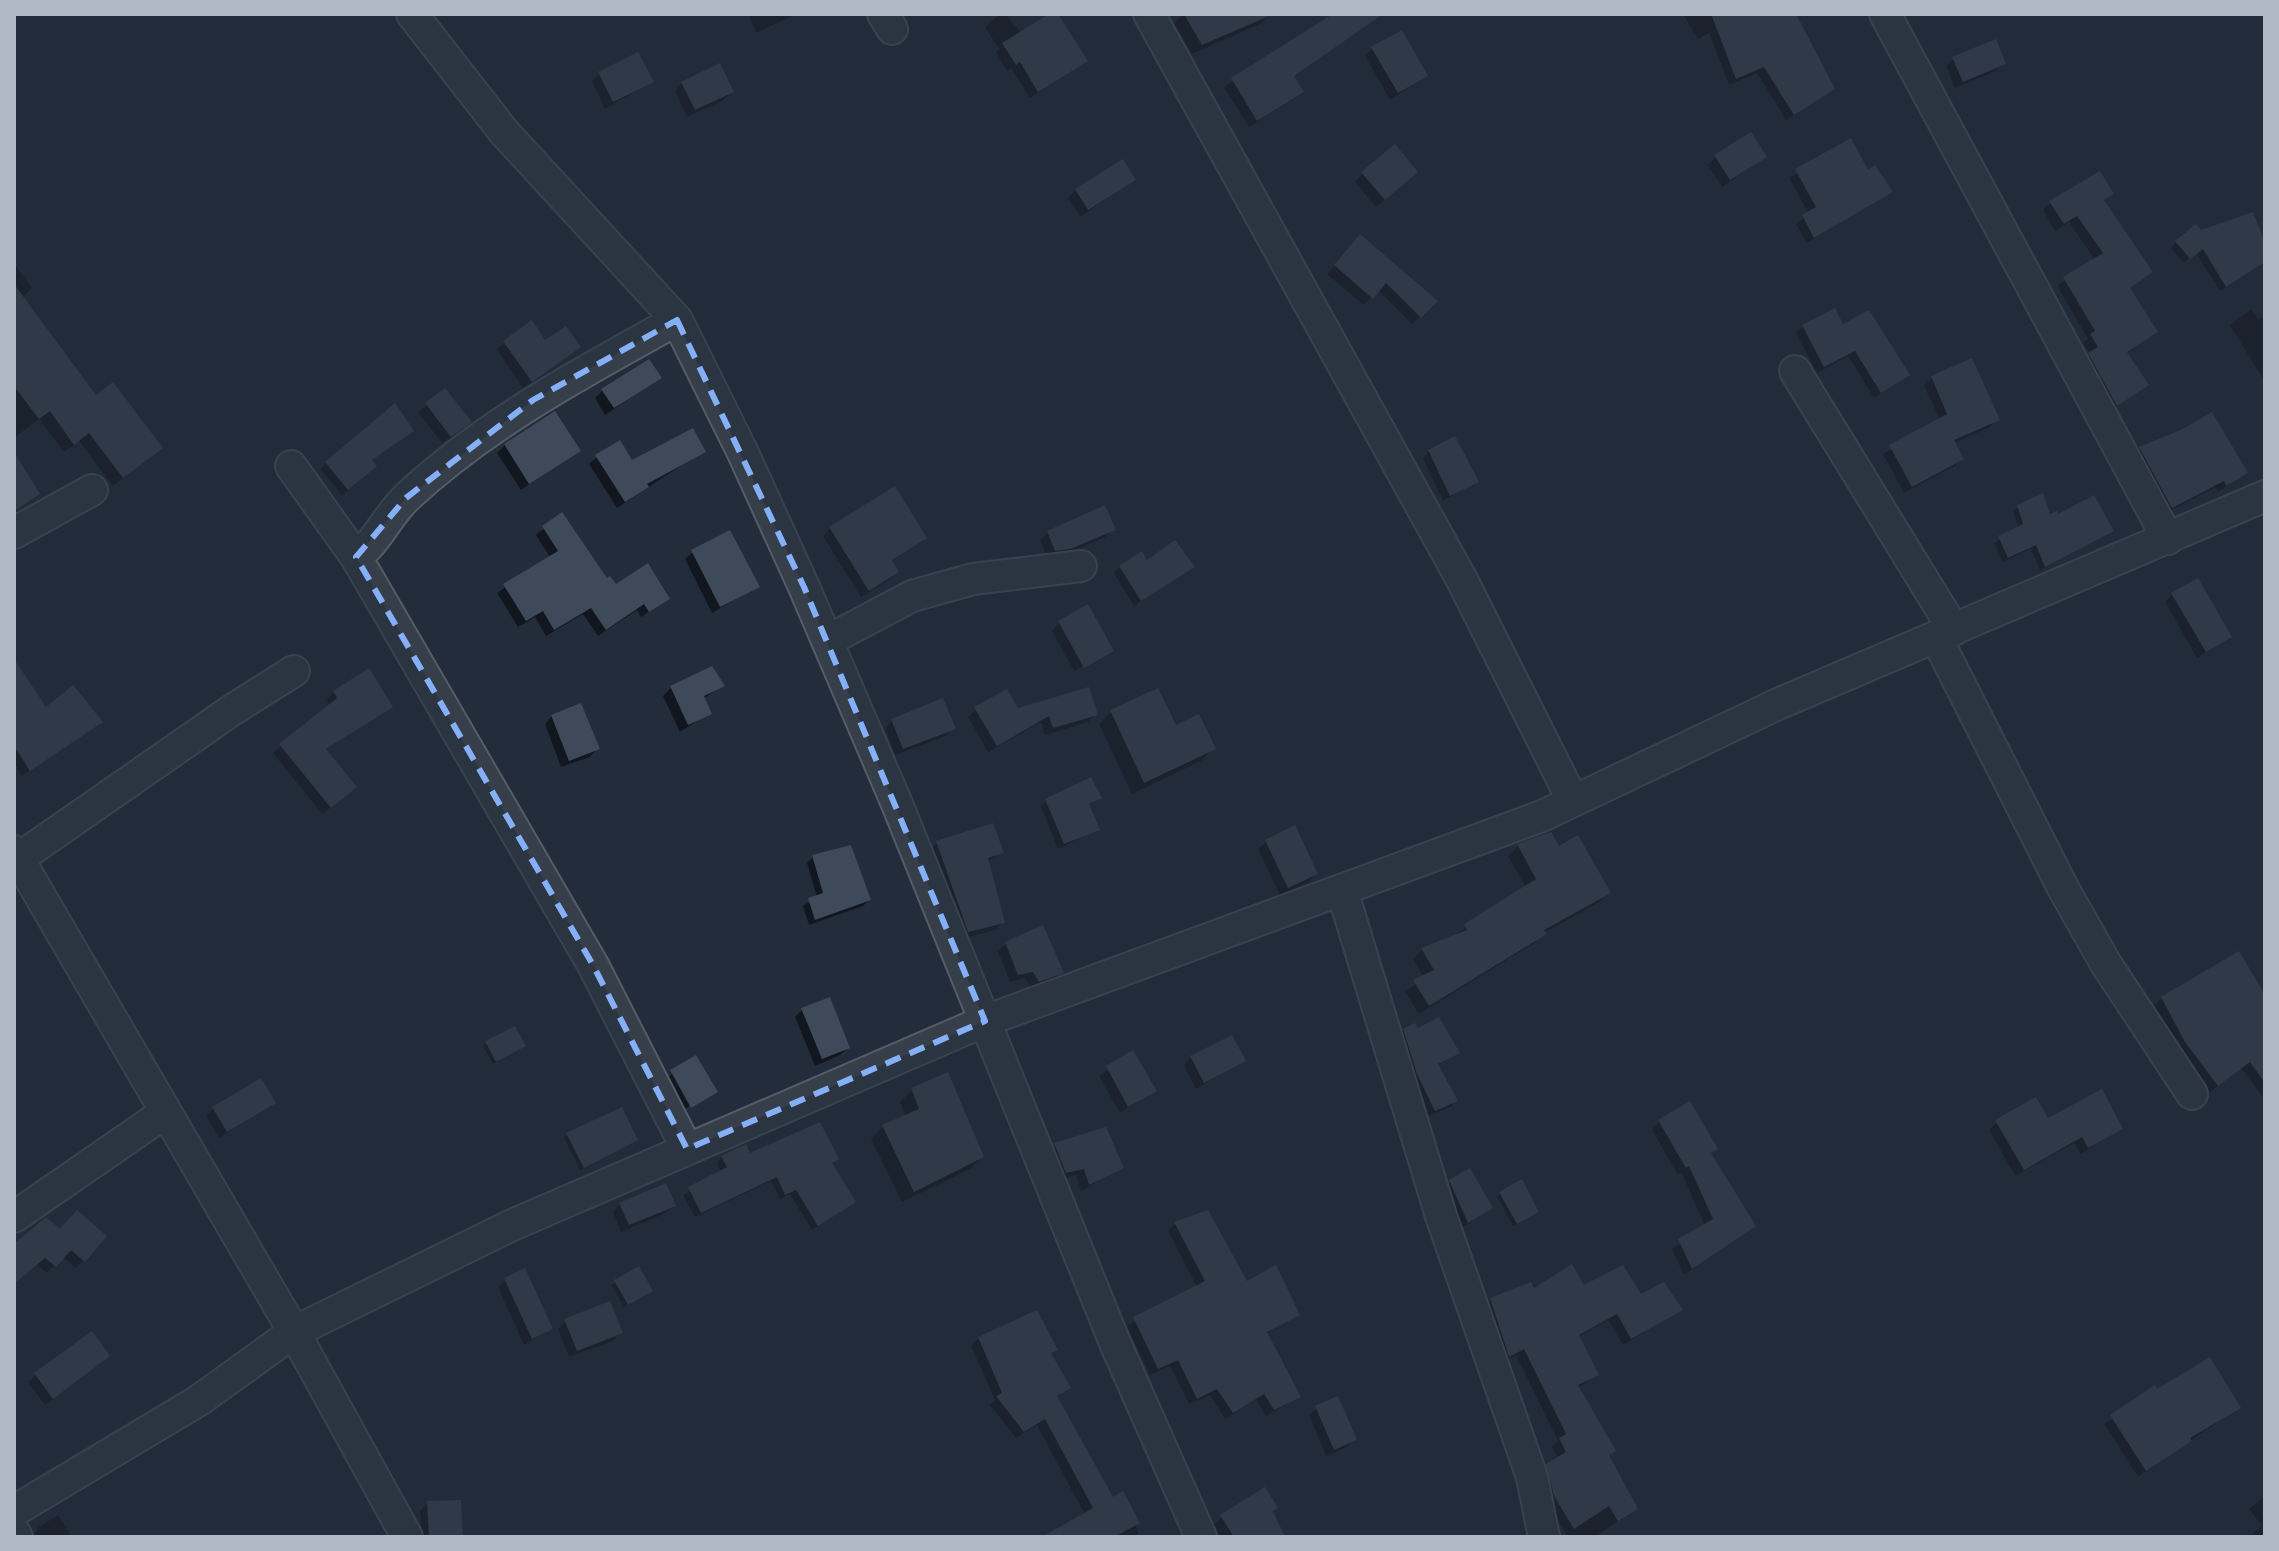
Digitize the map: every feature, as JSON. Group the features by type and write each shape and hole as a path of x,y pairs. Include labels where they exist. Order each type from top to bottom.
{"street":[{"path":"412,14 504,132 677,320 743,453 827,641 1115,1343 1201,1537"},
{"path":"1149,14 1462,580 1573,801"},
{"path":"1885,14 2168,539"},
{"path":"356,557 374,542 406,498 533,400 677,320"},
{"path":"1795,371 1945,634 2063,888 2106,964 2192,1094"},
{"path":"291,466 356,557 593,965 687,1149"},
{"path":"14,533 92,490"},
{"path":"14,1511 198,1401 294,1332 510,1226 985,1021 1342,890 1573,801 1778,704 2265,496"},
{"path":"827,641 912,596 973,579 1081,566"},
{"path":"294,671 16,855 294,1332 407,1537"},
{"path":"1342,890 1441,1216 1532,1477 1544,1537"},
{"path":"14,1217 166,1112"}],"highlighted area":[{"path":"677,320 804,587 985,1021 687,1149 593,965 356,557 406,498 533,400"}],"building":[{"path":"1049,14 1058,14 1088,61 1038,92 1020,62 1016,65 1002,43"},
{"path":"1184,14 1274,14 1202,45"},
{"path":"1333,14 1383,14 1294,76 1304,92 1257,121 1231,78"},
{"path":"1711,14 1796,14 1835,89 1794,115 1764,67 1736,79"},
{"path":"1402,30 1428,76 1398,93 1371,47"},
{"path":"1996,39 2006,64 1963,82 1952,57"},
{"path":"638,52 654,82 613,102 598,72"},
{"path":"720,63 734,92 695,110 681,82"},
{"path":"1751,132 1767,157 1730,180 1714,155"},
{"path":"1851,138 1868,170 1875,165 1893,192 1814,238 1802,215 1816,207 1795,169"},
{"path":"1395,144 1418,172 1385,200 1361,172"},
{"path":"1123,159 1136,180 1088,210 1075,189"},
{"path":"2100,171 2114,194 2104,200 2153,272 2130,288 2158,332 2127,352 2149,385 2117,406 2088,353 2098,347 2090,334 2095,331 2063,277 2103,253 2077,216 2064,224 2049,201"},
{"path":"2253,212 2265,242 2265,262 2226,287 2203,249 2190,259 2175,241 2196,224 2201,230"},
{"path":"1360,234 1438,301 1421,318 1386,283 1373,299 1334,265"},
{"path":"14,284 96,395 113,382 163,448 123,478 89,433 74,445 50,411 39,419 14,386"},
{"path":"1835,308 1843,324 1869,310 1910,375 1881,393 1855,351 1824,367 1802,325"},
{"path":"532,320 545,340 566,326 581,347 532,382 503,341"},
{"path":"1972,358 2000,420 1954,440 1964,459 1912,487 1889,445 1947,414 1931,376"},
{"path":"649,359 662,378 614,408 601,389"},
{"path":"445,388 472,422 451,437 425,403"},
{"path":"395,403 414,431 372,460 377,466 348,490 325,462"},
{"path":"555,411 581,451 529,484 504,444"},
{"path":"2212,412 2248,473 2226,486 2224,481 2172,508 2139,447 2183,429"},
{"path":"693,428 706,452 647,484 649,487 625,502 595,455 620,440 632,460"},
{"path":"1455,436 1479,482 1450,496 1428,450"},
{"path":"14,452 40,494 14,511"},
{"path":"895,486 927,538 892,560 899,572 869,591 829,527"},
{"path":"2043,493 2050,514 2057,511 2058,514 2094,495 2114,531 2045,567 2036,545 2008,558 1998,536 2023,524 2017,505"},
{"path":"1105,505 1116,530 1070,549 1055,551 1047,531"},
{"path":"562,512 607,578 610,576 616,584 648,563 670,599 649,612 644,604 606,630 591,608 554,630 543,611 526,621 503,584 558,551 542,526"},
{"path":"730,530 760,587 720,607 691,550"},
{"path":"1175,540 1195,567 1141,601 1119,566 1142,551 1147,560"},
{"path":"2198,578 2232,637 2206,652 2171,593"},
{"path":"1088,604 1114,651 1084,668 1058,621"},
{"path":"14,659 46,707 73,685 103,722 30,771 14,746"},
{"path":"712,666 725,686 704,696 712,714 688,725 670,686"},
{"path":"369,668 393,707 326,749 357,787 331,808 279,744 337,698 333,691"},
{"path":"1089,687 1098,715 1053,728 1049,716 997,746 974,707 1007,689 1018,708"},
{"path":"1158,688 1176,725 1199,714 1216,749 1144,783 1110,710"},
{"path":"943,698 956,729 903,749 891,719"},
{"path":"581,703 600,749 569,761 551,715"},
{"path":"1091,777 1102,798 1089,804 1100,830 1064,844 1045,799"},
{"path":"993,823 1004,853 988,858 1005,923 968,932 936,841"},
{"path":"1295,825 1318,874 1288,888 1265,840"},
{"path":"1551,832 1559,846 1578,835 1611,893 1544,930 1547,934 1429,1006 1413,980 1434,970 1421,948 1467,930 1464,924 1536,879 1517,844"},
{"path":"851,845 871,900 815,920 808,898 823,893 812,855"},
{"path":"1043,925 1064,973 1039,982 1033,972 1018,975 1005,942"},
{"path":"2239,951 2265,995 2265,1083 2250,1062 2218,1086 2185,1042 2161,997"},
{"path":"830,997 850,1048 822,1059 801,1008"},
{"path":"1439,1017 1460,1053 1438,1064 1458,1101 1435,1111 1417,1074 1403,1029 1415,1023 1418,1028"},
{"path":"515,1026 526,1046 496,1062 485,1041"},
{"path":"1232,1035 1246,1061 1204,1083 1190,1056"},
{"path":"1133,1050 1157,1091 1128,1107 1106,1066"},
{"path":"696,1055 718,1092 691,1108 670,1070"},
{"path":"948,1072 984,1157 914,1192 882,1125 919,1109 911,1088"},
{"path":"261,1078 276,1103 227,1132 212,1107"},
{"path":"2102,1089 2123,1129 2088,1148 2082,1137 2024,1170 1995,1120 2036,1097 2048,1118"},
{"path":"1690,1101 1718,1149 1711,1153 1756,1226 1692,1269 1678,1239 1713,1219 1689,1166 1686,1168 1658,1120"},
{"path":"622,1107 638,1140 584,1168 566,1133"},
{"path":"820,1122 839,1159 832,1163 856,1202 818,1226 796,1190 785,1195 777,1177 701,1213 688,1187 727,1167 721,1156 746,1144 750,1153"},
{"path":"1106,1127 1124,1168 1089,1185 1084,1169 1066,1173 1054,1143"},
{"path":"1470,1168 1493,1208 1468,1223 1449,1180"},
{"path":"1522,1179 1539,1212 1517,1224 1499,1192"},
{"path":"666,1183 676,1206 629,1225 619,1203"},
{"path":"77,1210 107,1236 85,1262 71,1250 56,1267 45,1258 14,1284 14,1244 46,1217 60,1229"},
{"path":"1208,1210 1247,1281 1276,1265 1300,1315 1267,1332 1301,1397 1274,1410 1264,1394 1233,1413 1217,1389 1197,1399 1178,1360 1158,1369 1133,1317 1205,1281 1174,1222"},
{"path":"1572,1264 1584,1285 1623,1265 1641,1294 1664,1282 1683,1310 1631,1339 1617,1314 1579,1335 1599,1375 1578,1385 1616,1451 1609,1455 1638,1509 1618,1521 1609,1506 1574,1529 1554,1496 1546,1464 1566,1452 1559,1438 1566,1434 1524,1349 1509,1357 1490,1298 1531,1282 1534,1288"},
{"path":"639,1266 653,1291 628,1305 614,1280"},
{"path":"525,1268 553,1329 532,1339 504,1278"},
{"path":"610,1301 623,1333 577,1351 564,1319"},
{"path":"1037,1310 1058,1350 1051,1353 1071,1388 1057,1396 1113,1497 1123,1491 1140,1523 1114,1537 1042,1537 1093,1508 1045,1419 1024,1432 996,1396 1002,1393 978,1337"},
{"path":"92,1331 110,1356 53,1399 34,1373"},
{"path":"2210,1357 2241,1408 2190,1438 2192,1441 2146,1471 2110,1415 2155,1385 2157,1389"},
{"path":"1338,1396 1357,1440 1334,1450 1315,1406"},
{"path":"1265,1487 1278,1508 1273,1511 1285,1537 1234,1537 1220,1515"},
{"path":"461,1500 463,1537 429,1537 427,1501"}]}
